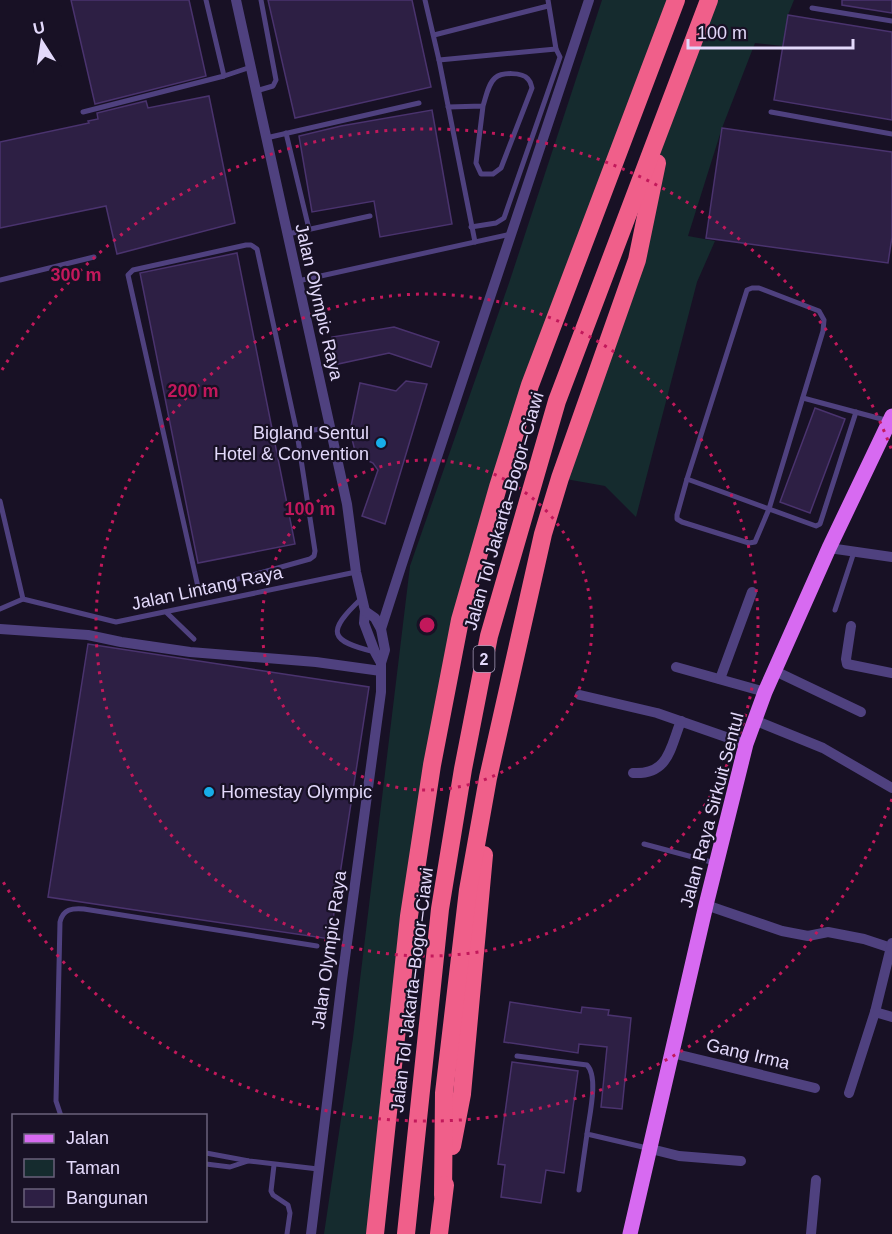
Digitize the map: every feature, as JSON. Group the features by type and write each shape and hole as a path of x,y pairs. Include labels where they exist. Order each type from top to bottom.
{"highway":[{"name":"Jalan Tol Jakarta–Bogor–Ciawi","path":"375,1234 409,916 432,765 460,620 530,385 676,0"},
{"name":"Jalan Tol Jakarta–Bogor–Ciawi","path":"406,1234 440,909 463,769 489,636 557,401 709,0"},
{"path":"439,1234 443,1195 462,1094 482,891 488,778 543,534 560,476 637,260 668,108"},
{"path":"369,1234 379,1200"}],"main road":[{"name":"Jalan Raya Sirkuit Sentul","path":"630,1234 706,905 746,744 765,692 829,548 891,419"}],"street":[{"name":"Jalan Olympic Raya","path":"236,0 347,504 356,572 365,612 364,623 380,651"},
{"path":"381,629 452,406 513,233 589,0"},
{"path":"829,548 892,557"},
{"path":"720,679 752,592"},
{"name":"Jalan Olympic Raya","path":"311,1234 381,692 381,629 375,618 365,612"},
{"path":"851,627 847,664 892,673"},
{"path":"0,629 88,635 190,652 381,667"},
{"path":"676,667 765,692"},
{"path":"775,671 861,712"},
{"path":"580,695 641,709 746,744"},
{"path":"754,720 823,748 892,788"},
{"path":"633,773 644,773 659,768 664,762 681,721"},
{"path":"706,905 782,931 808,936 828,932 891,945 875,1012 849,1093"},
{"path":"875,1012 892,1017"},
{"name":"Gang Irma","path":"672,1053 815,1088"},
{"path":"651,1149 679,1156 741,1161"},
{"path":"810,1234 816,1180"}],"lane":[{"path":"206,0 224,76"},
{"path":"255,91 273,86 276,80 261,0"},
{"path":"425,0 475,242"},
{"path":"434,35 548,3 556,50 560,57 504,218 496,223 471,227"},
{"path":"812,8 892,21"},
{"path":"439,60 556,50"},
{"path":"83,112 251,67"},
{"path":"503,74 528,77 532,88 501,168 493,174 481,174 476,163 483,106 492,81 497,76 503,74"},
{"path":"266,138 419,104"},
{"path":"448,106 483,106"},
{"path":"771,112 892,135"},
{"path":"286,134 309,229"},
{"path":"286,234 370,216"},
{"path":"297,281 513,233"},
{"path":"246,245 257,249 297,433 314,556 206,588 198,587 128,274 246,245"},
{"path":"0,280 94,257"},
{"path":"759,288 819,311 824,320 823,331 759,538 749,543 677,519 687,479 747,290 759,288"},
{"path":"803,398 891,419"},
{"path":"687,479 813,526 820,524 856,412"},
{"path":"297,433 331,427"},
{"path":"0,501 23,599 0,609"},
{"path":"835,610 854,552"},
{"name":"Jalan Lintang Raya","path":"23,599 116,622 356,572"},
{"path":"361,599 341,620 337,628 339,637 345,644 380,651"},
{"path":"167,613 194,639"},
{"path":"644,844 716,864"},
{"path":"59,1114 56,1101 60,922 67,910 84,909 317,946"},
{"path":"517,1056 583,1063 590,1067 593,1083 579,1190"},
{"path":"587,1134 651,1149"},
{"path":"207,1153 249,1161 318,1169"},
{"path":"207,1164 230,1167 249,1161"},
{"path":"274,1164 271,1191 273,1195 288,1205 290,1213 287,1234"}],"green space":[{"path":"602,0 676,0 530,385 460,620 369,1234 324,1234 353,1038 410,566 509,283"},
{"path":"709,0 794,0 788,15 783,46 755,43 722,128 688,236 715,241 697,282 636,517 605,486 560,478 637,260 668,108"}],"building":[{"path":"71,0 189,0 206,76 95,104"},
{"path":"268,0 412,0 431,87 295,118"},
{"path":"842,0 892,0 892,13 842,5"},
{"path":"788,15 892,32 892,120 774,100"},
{"path":"209,96 235,223 117,254 106,206 0,228 0,142 89,123 88,121 98,119 97,113 146,101 148,108"},
{"path":"432,110 452,224 380,237 374,201 312,212 299,136"},
{"path":"722,128 892,152 892,237 888,263 706,238"},
{"path":"237,253 295,544 198,563 140,273"},
{"path":"394,327 439,342 431,367 389,353 338,364 332,337"},
{"name":"Bigland Sentul Hotel & Convention","path":"406,381 427,384 385,524 362,516 378,470 373,463 356,455 350,431 360,383 396,391"},
{"path":"815,408 845,419 810,513 780,502"},
{"name":"Homestay Olympic","path":"88,644 369,687 330,939 48,897"},
{"path":"510,1002 581,1013 582,1007 609,1010 608,1015 631,1018 622,1109 601,1107 607,1047 579,1044 578,1053 504,1042"},
{"path":"512,1062 578,1071 564,1173 546,1170 541,1203 501,1197 505,1165 498,1164"}],"place":[{"name":"Bigland Sentul Hotel & Convention","path":"381,443"},
{"name":"Homestay Olympic","path":"209,792"}]}
